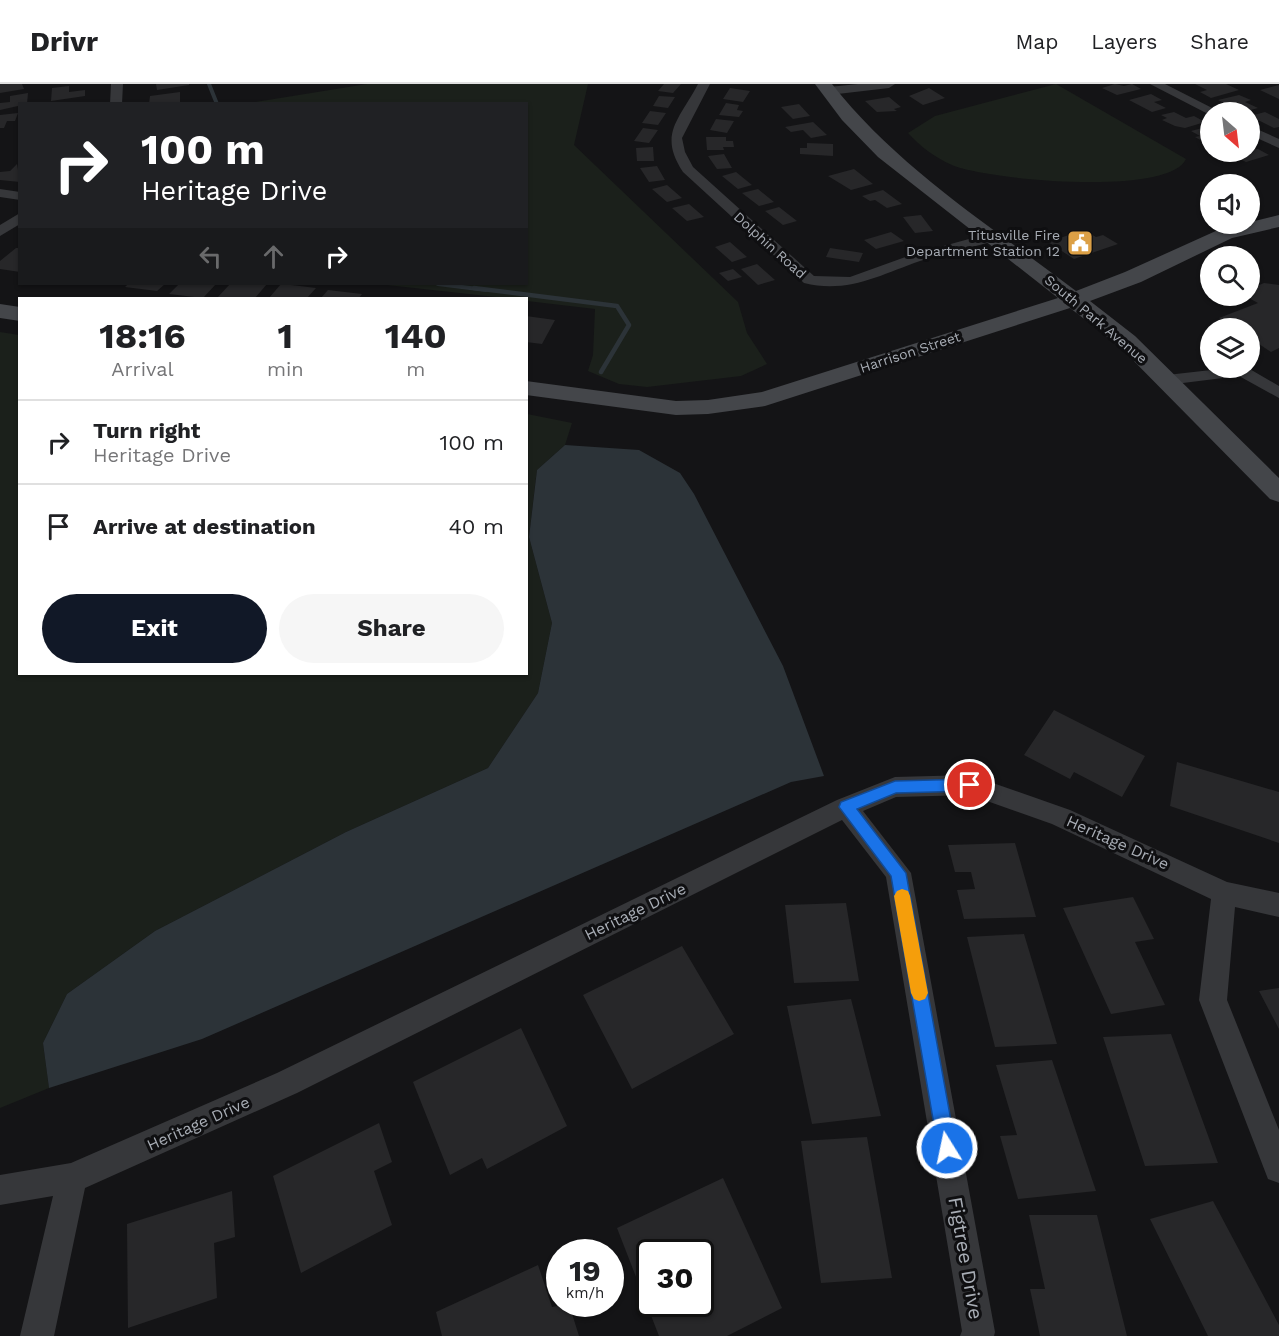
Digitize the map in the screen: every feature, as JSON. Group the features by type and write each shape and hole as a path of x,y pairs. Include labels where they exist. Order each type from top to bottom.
{"street":[{"path":"117,84 117,102"},
{"name":"Dolphin Road","path":"704,84 676,138 678,152 688,169 809,280 828,284 854,281 912,260 992,237"},
{"path":"831,86 889,84"},
{"path":"1156,84 1200,105"},
{"name":"South Park Avenue","path":"831,86 884,153 1076,299 1126,340 1279,493"},
{"path":"1260,135 1279,144"},
{"path":"0,193 18,195"},
{"path":"0,232 18,218"},
{"name":"Harrison Street","path":"528,388 676,408 708,407 765,399 1076,299 1133,278 1225,234 1279,221"},
{"path":"0,311 18,314"},
{"path":"1167,380 1242,371 1279,393"},
{"name":"Heritage Drive","path":"0,1190 72,1178 287,1083 846,807 895,787 970,785 1061,817 1224,893 1279,905"},
{"name":"Figtree Drive","path":"846,807 898,873 979,1332 977,1336"},
{"path":"1224,893 1213,1000 1279,1168"},
{"path":"37,1336 72,1178"}],"shaded area":[{"path":"367,84 588,84 574,145 738,302 747,333 767,364 741,376 647,387 619,384 588,371 593,355 595,309 528,301 528,297 496,297 387,285 528,285 528,102 256,102"},
{"path":"1056,84 1186,159 1172,171 1147,178 1114,182 1037,180 971,171 952,165 928,151 908,133 935,116"},
{"path":"0,332 18,335 18,675 528,675 528,414 572,423 565,445 537,470 536,477 529,537 552,623 538,693 488,768 346,832 155,931 67,994 43,1043 49,1088 0,1108"},
{"path":"565,445 639,450 680,473 694,494 783,666 824,776 791,782 202,1039 49,1088 43,1043 67,994 155,931 346,832 488,768 538,693 552,623 529,537 537,470"}],"building":[{"path":"0,84 22,84 24,89 0,93"},
{"path":"156,84 189,84 189,85 157,90"},
{"path":"664,84 681,84 673,93 658,91"},
{"path":"1115,84 1124,86 1132,84 1141,89 1117,95 1102,88"},
{"path":"1195,84 1226,84 1239,90 1211,98 1200,92 1207,90"},
{"path":"1279,85 1279,99 1260,90"},
{"path":"69,86 69,92 85,90 85,96 51,101 52,88"},
{"path":"730,88 750,91 743,102 723,99"},
{"path":"929,88 945,98 923,105 909,96"},
{"path":"180,92 180,102 149,102 150,96"},
{"path":"28,93 27,102 18,102 18,106 0,110 0,103 10,102 10,96"},
{"path":"1151,94 1162,100 1154,102 1166,108 1152,112 1129,100"},
{"path":"1239,95 1251,100 1222,102 1218,100"},
{"path":"659,96 675,97 668,108 653,106"},
{"path":"889,97 901,107 894,109 897,111 877,112 865,101"},
{"path":"726,103 739,105 737,110 743,111 739,117 719,115"},
{"path":"799,104 810,116 793,119 781,107"},
{"path":"650,111 666,113 658,125 642,123"},
{"path":"1174,112 1186,118 1194,116 1200,119 1200,124 1185,128 1175,126 1162,120 1167,118 1161,115"},
{"path":"1265,112 1279,119 1279,127 1274,128 1260,121 1260,113"},
{"path":"18,113 15,121 7,121 4,128 0,128 0,115"},
{"path":"716,119 734,121 727,133 710,130"},
{"path":"813,122 827,135 811,138 803,130 791,132 785,127"},
{"path":"643,128 658,130 649,143 634,141"},
{"path":"1200,129 1200,136 1191,131"},
{"path":"706,137 726,137 726,141 733,141 734,147 723,147 724,150 707,150"},
{"path":"807,143 833,144 833,156 800,154 800,148 807,148"},
{"path":"653,147 654,161 637,161 636,148"},
{"path":"1260,150 1269,155 1260,158"},
{"path":"724,154 732,168 717,169 708,156"},
{"path":"17,164 18,182 0,180 0,172 10,171"},
{"path":"657,166 665,180 649,182 640,168"},
{"path":"854,169 873,184 851,190 828,176"},
{"path":"736,172 752,185 738,189 722,176"},
{"path":"667,185 682,198 667,202 652,189"},
{"path":"758,189 774,202 759,206 742,193"},
{"path":"883,190 902,204 887,208 875,200 870,201 862,196"},
{"path":"689,204 704,217 687,221 672,208"},
{"path":"779,207 797,221 783,225 765,211"},
{"path":"921,215 933,231 915,233 903,217"},
{"path":"1084,230 1096,237 1103,235 1118,244 1074,259 1048,242"},
{"path":"891,232 904,241 876,249 864,240"},
{"path":"730,242 747,257 732,262 715,247"},
{"path":"18,248 18,272 0,269 0,261"},
{"path":"830,248 863,253 859,262 826,257"},
{"path":"757,264 775,280 758,285 741,269"},
{"path":"733,269 742,277 728,281 719,273"},
{"path":"127,285 164,285 157,291 125,287"},
{"path":"178,285 215,285 204,297 169,294"},
{"path":"229,285 266,285 256,297 218,297"},
{"path":"280,285 316,288 308,297 270,297"},
{"path":"1260,285 1279,285 1279,348 1271,352 1260,345 1260,318 1219,318 1250,306 1260,306"},
{"path":"328,290 362,294 360,297 322,297"},
{"path":"528,316 555,320 542,344 528,342"},
{"path":"1054,710 1145,756 1122,797 1074,772 1070,779 1024,755"},
{"path":"1177,762 1279,792 1279,843 1170,806"},
{"path":"1015,843 1036,917 964,919 957,890 975,889 971,872 955,872 948,845"},
{"path":"1133,897 1154,939 1135,942 1165,1005 1111,1014 1063,908"},
{"path":"846,903 859,981 794,983 785,905"},
{"path":"1024,934 1057,1044 995,1047 967,937"},
{"path":"682,946 734,1034 632,1089 583,995"},
{"path":"1279,988 1279,1029 1259,991"},
{"path":"851,999 881,1116 812,1124 787,1006"},
{"path":"521,1028 567,1126 487,1169 482,1158 450,1175 413,1082"},
{"path":"1171,1034 1218,1163 1145,1166 1103,1037"},
{"path":"1052,1060 1096,1191 1018,1199 1000,1136 1017,1135 996,1065"},
{"path":"379,1123 392,1162 374,1171 392,1225 301,1273 273,1176"},
{"path":"867,1137 892,1278 821,1283 801,1141"},
{"path":"723,1178 782,1308 727,1336 659,1336 652,1317 714,1317 714,1239 636,1239 636,1277 624,1246 624,1239 621,1239 617,1228"},
{"path":"232,1191 235,1237 214,1243 217,1298 128,1328 127,1224"},
{"path":"1213,1201 1279,1325 1279,1336 1208,1336 1150,1219"},
{"path":"1029,1215 1097,1215 1127,1336 1040,1336 1030,1289 1045,1289"},
{"path":"538,1265 546,1289 546,1317 573,1317 579,1336 442,1336 436,1312"}],"waterway":[{"path":"209,84 216,102"},
{"path":"446,285 486,290"},
{"path":"474,288 617,306 629,325 601,372"}],"slow traffic":[{"path":"902,896 919,993"}],"place":[{"name":"Titusville Fire Department Station 12","path":"1080,243"}],"route":[{"path":"947,1148 898,873 846,807 895,787 970,785"}]}
